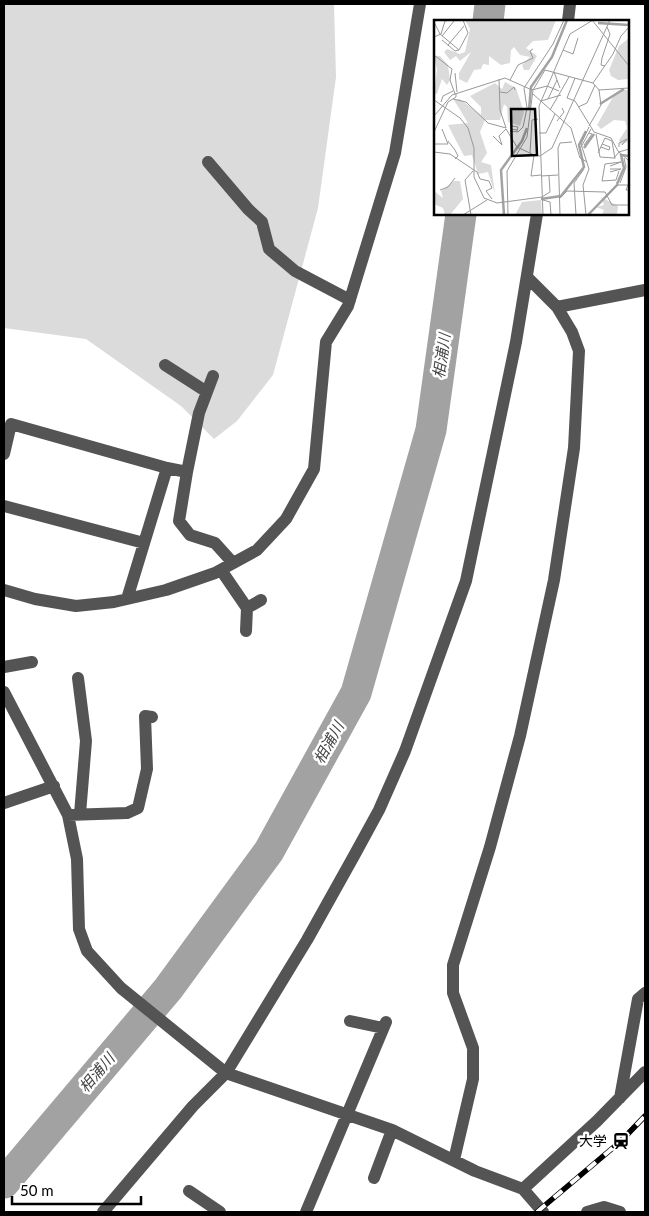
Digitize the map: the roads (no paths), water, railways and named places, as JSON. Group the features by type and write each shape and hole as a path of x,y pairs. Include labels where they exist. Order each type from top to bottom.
{"street":[{"path":"4,590 35,599 76,606 127,599 166,590 227,566 257,550 286,519 314,469 326,342 336,328 350,300 395,154 420,4"},
{"path":"568,20 570,4"},
{"path":"208,162 248,209 262,222 269,250 295,271 350,300"},
{"path":"102,1212 193,1106 221,1070 307,940 379,810 405,751 466,581 516,342 537,215"},
{"path":"454,1160 473,1071 473,1048 453,993 453,965 490,847 520,736 554,580 574,448 579,351 572,332 557,308 527,277"},
{"path":"557,308 645,290"},
{"path":"166,364 207,392"},
{"path":"213,376 198,413 179,521 190,535 215,543 247,608 246,631"},
{"path":"4,454 11,424 187,472"},
{"path":"127,599 167,468"},
{"path":"4,506 144,544"},
{"path":"247,608 261,600"},
{"path":"4,666 32,662"},
{"path":"78,678 86,741 74,815 79,929 87,951 121,988 221,1070 392,1130 454,1160 523,1189 543,1212"},
{"path":"4,692 54,786 74,815"},
{"path":"74,815 127,813 138,808 147,769 144,716 152,717"},
{"path":"4,803 54,786"},
{"path":"620,1098 638,999 645,993"},
{"path":"306,1212 384,1025 350,1021"},
{"path":"523,1189 645,1072"},
{"path":"374,1178 392,1130"},
{"path":"189,1191 220,1212"},
{"path":"587,1212 604,1207 620,1212"}],"waterway":[{"name":"相浦川","path":"488,20 490,4"},
{"name":"相浦川","path":"4,1183 168,989 269,851 356,693 431,430 461,215"}],"railway":[{"path":"537,1212 621,1141 645,1116"}],"place":[{"name":"大学","path":"621,1141"}]}
